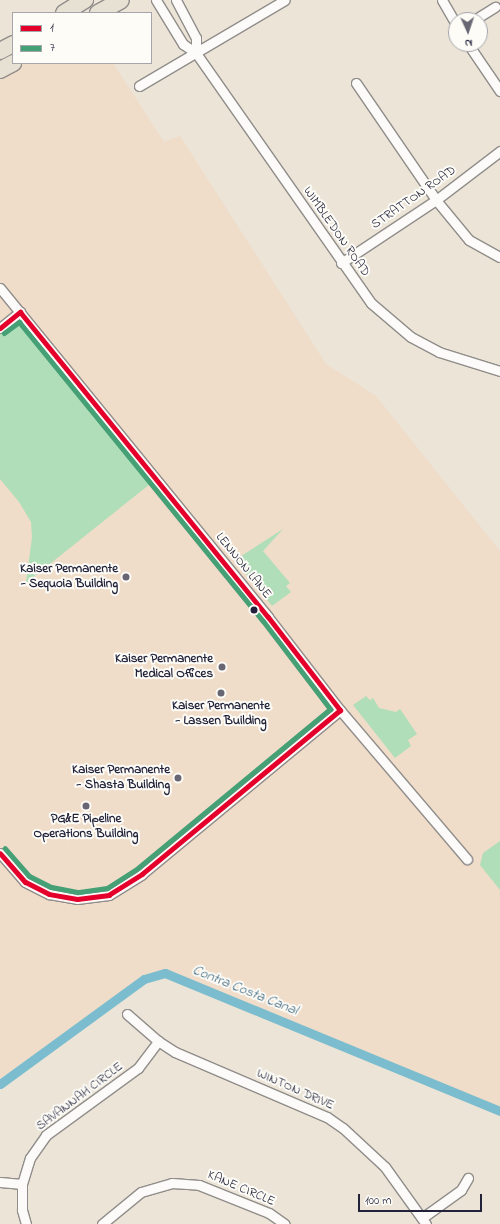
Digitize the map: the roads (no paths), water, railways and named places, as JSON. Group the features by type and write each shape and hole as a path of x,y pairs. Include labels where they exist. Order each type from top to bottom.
{"highway":[{"path":"66,12 85,0"},
{"path":"100,12 121,0"},
{"path":"0,51 12,45"},
{"path":"0,70 12,64"}],"street":[{"name":"WIMBLEDON ROAD","path":"176,0 196,38 196,53"},
{"path":"139,86 285,0"},
{"path":"442,0 449,12"},
{"name":"WIMBLEDON ROAD","path":"158,1 183,44 196,53 341,264 371,303 411,337 439,352 500,371"},
{"path":"487,12 495,7"},
{"path":"473,52 500,91"},
{"path":"356,83 436,200 468,240 500,257"},
{"name":"STRATTON ROAD","path":"341,264 436,200 500,151"},
{"name":"LENNON LANE","path":"0,288 268,617 340,710 467,859"},
{"path":"0,328 20,312"},
{"path":"0,853 25,882 49,894 77,899 110,894 142,874 340,710"},
{"name":"WINTON DRIVE","path":"127,1014 158,1041 175,1052 327,1117 343,1128 385,1167 424,1221"},
{"name":"SAVANNAH CIRCLE","path":"26,1224 22,1210 22,1184 30,1158 46,1135 138,1068 158,1041"},
{"path":"424,1221 461,1190 468,1178"},
{"path":"0,1182 22,1184"},
{"name":"KANE CIRCLE","path":"102,1224 141,1192 172,1182 199,1184 269,1213 285,1224"}],"waterway":[{"name":"Contra Costa Canal","path":"0,1084 144,979 165,973 500,1111"}],"place":[{"name":"Kaiser Permanente - Sequoia Building","path":"126,577"},
{"name":"Kaiser Permanente Medical Offices","path":"222,667"},
{"name":"Kaiser Permanente - Lassen Building","path":"221,693"},
{"name":"Kaiser Permanente - Shasta Building","path":"178,778"},
{"name":"PG&E Pipeline Operations Building","path":"86,806"}]}
